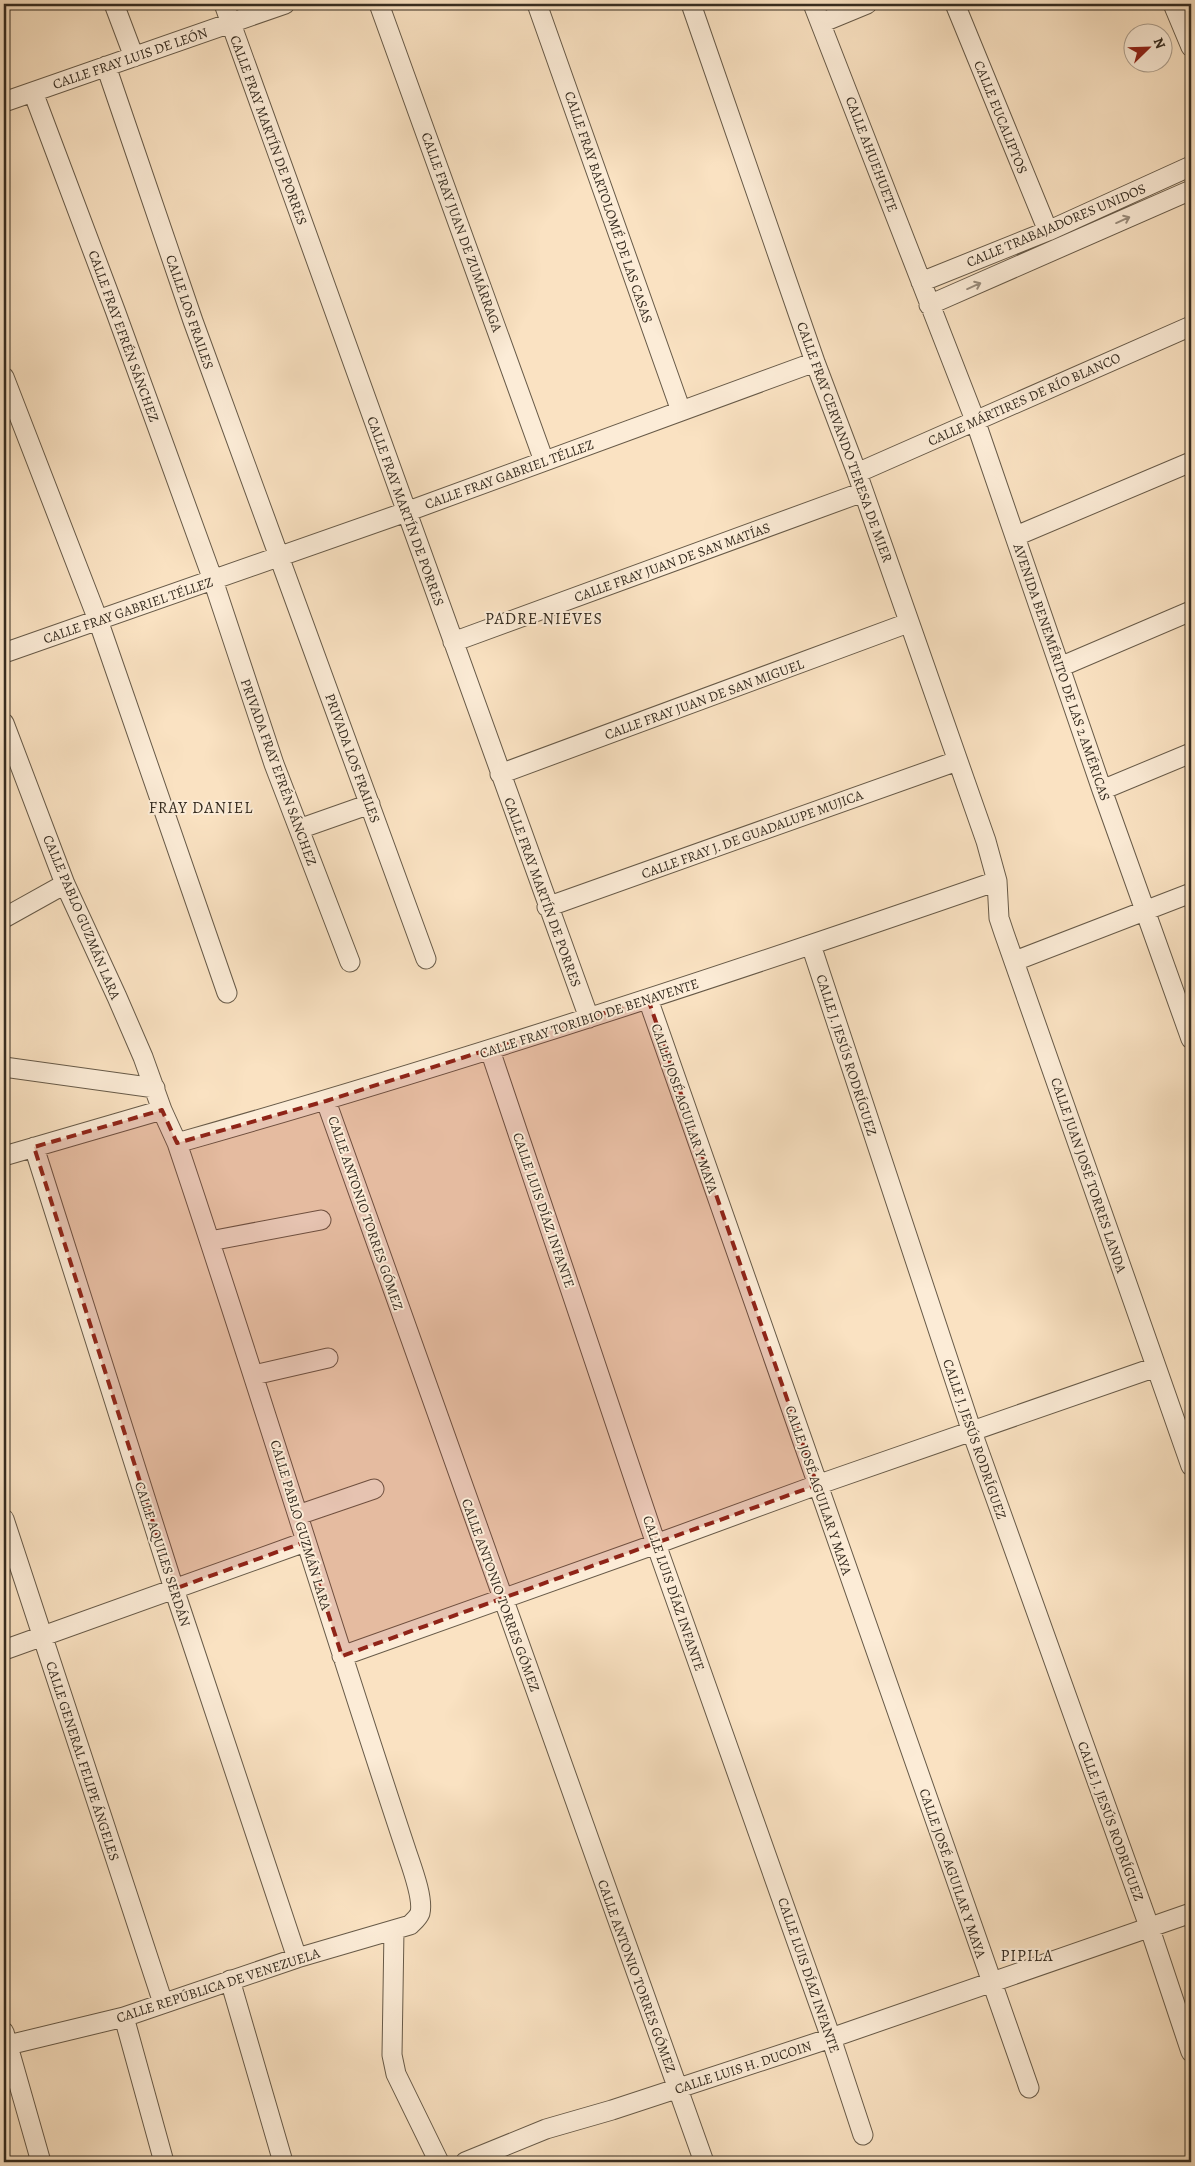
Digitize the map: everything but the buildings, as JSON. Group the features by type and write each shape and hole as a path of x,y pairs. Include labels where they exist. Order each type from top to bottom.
{"street":[{"path":"114,4 134,57"},
{"name":"CALLE FRAY MARTÍN DE PORRES","path":"224,4 547,906 589,1018"},
{"name":"CALLE FRAY LUIS DE LEÓN","path":"4,102 286,4"},
{"name":"CALLE FRAY JUAN DE ZUMÁRRAGA","path":"379,4 544,461"},
{"name":"CALLE FRAY BARTOLOMÉ DE LAS CASAS","path":"536,4 681,411"},
{"name":"CALLE FRAY CERVANDO TERESA DE MIER","path":"691,4 815,362 857,473 986,841 997,881"},
{"name":"CALLE AHUEHUETE","path":"813,4 929,305"},
{"path":"821,23 867,4"},
{"name":"CALLE EUCALIPTOS","path":"954,4 1048,231"},
{"path":"1173,4 1191,48"},
{"name":"CALLE LOS FRAILES","path":"106,66 192,321 280,556"},
{"name":"CALLE FRAY EFRÉN SÁNCHEZ","path":"33,92 213,580"},
{"name":"CALLE TRABAJADORES UNIDOS","path":"921,282 1048,231 1191,166"},
{"name":"CALLE TRABAJADORES UNIDOS","path":"929,305 1191,190"},
{"name":"AVENIDA BENEMÉRITO DE LAS 2 AMÉRICAS","path":"929,305 975,420 1102,790 1191,1039"},
{"name":"CALLE MÁRTIRES DE RÍO BLANCO","path":"857,473 1191,326"},
{"name":"CALLE FRAY GABRIEL TÉLLEZ","path":"4,653 406,512 815,362"},
{"path":"4,377 98,620 227,993"},
{"path":"1016,536 1191,462"},
{"name":"CALLE FRAY JUAN DE SAN MATÍAS","path":"453,642 863,492"},
{"name":"PRIVADA LOS FRAILES","path":"280,556 426,959"},
{"name":"PRIVADA FRAY EFRÉN SÁNCHEZ","path":"213,580 274,764 350,962"},
{"path":"1060,667 1191,611"},
{"name":"CALLE FRAY JUAN DE SAN MIGUEL","path":"500,774 908,623"},
{"name":"CALLE PABLO GUZMÁN LARA","path":"4,723 66,884 117,997 177,1143 254,1374 305,1542 405,1846 417,1888 420,1908"},
{"path":"1102,790 1191,753"},
{"name":"CALLE FRAY J. DE GUADALUPE MUJICA","path":"547,906 957,761"},
{"path":"299,829 370,804"},
{"name":"CALLE FRAY TORIBIO DE BENAVENTE","path":"177,1143 326,1101 490,1050 811,945 997,881"},
{"name":"CALLE JUAN JOSÉ TORRES LANDA","path":"997,881 999,918 1191,1466"},
{"path":"4,918 66,884"},
{"path":"1015,961 1191,893"},
{"name":"CALLE J. JESÚS RODRÍGUEZ","path":"811,945 972,1432 1150,1929 1191,2052"},
{"name":"CALLE JOSÉ AGUILAR Y MAYA","path":"648,999 1029,2088"},
{"name":"CALLE LUIS DÍAZ INFANTE","path":"490,1050 656,1544 832,2038 863,2135"},
{"path":"4,1067 155,1088"},
{"name":"CALLE ANTONIO TORRES GÓMEZ","path":"326,1101 704,2162"},
{"path":"4,1156 162,1110"},
{"name":"CALLE AQUILES SERDÁN","path":"34,1147 174,1589 297,1958"},
{"path":"210,1241 321,1220"},
{"path":"254,1374 328,1358"},
{"path":"342,1656 656,1544 817,1484 1156,1367"},
{"path":"298,1516 374,1488"},
{"name":"CALLE GENERAL FELIPE ÁNGELES","path":"4,1519 163,2003"},
{"path":"4,1650 42,1638 305,1542"},
{"name":"CALLE REPÚBLICA DE VENEZUELA","path":"5,2041 124,2017 297,1958 410,1925 416,1919 420,1908"},
{"name":"CALLE LUIS H. DUCOIN","path":"465,2162 546,2129 832,2038 991,1981 1150,1929 1191,1913"},
{"path":"394,1930 392,2055 396,2074 439,2162"},
{"path":"230,1980 283,2162"},
{"path":"124,2017 164,2162"},
{"path":"5,2041 41,2162"}],"highlighted area":[{"path":"648,999 817,1485 342,1656 305,1542 174,1589 34,1147 162,1110 177,1143 326,1101"}],"district":[{"name":"PADRE NIEVES","path":"544,618"},
{"name":"FRAY DANIEL","path":"201,807"},
{"name":"PIPILA","path":"1027,1955"}]}
